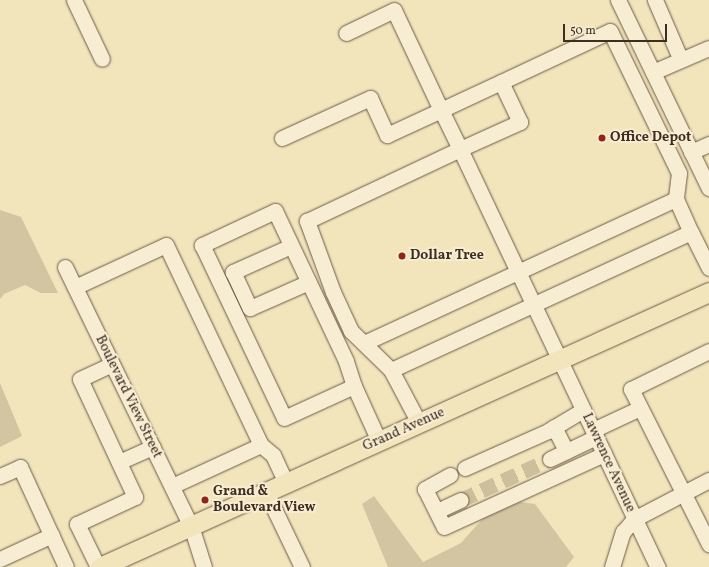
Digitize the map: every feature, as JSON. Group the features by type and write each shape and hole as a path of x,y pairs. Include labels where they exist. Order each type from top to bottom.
{"main road":[{"name":"Grand Avenue","path":"99,567 709,292"}],"street":[{"path":"74,0 102,59"},
{"path":"618,0 691,152 708,182"},
{"path":"655,0 681,60"},
{"name":"Lawrence Avenue","path":"346,34 394,10 658,567"},
{"path":"282,138 370,98 387,135 610,31 679,173 676,198 709,268"},
{"path":"653,72 709,48"},
{"path":"419,423 391,370 350,331 333,292 307,221 520,122 501,82"},
{"path":"691,152 709,144"},
{"path":"364,343 518,273 676,198"},
{"path":"354,386 284,418 202,245 275,211 346,361 354,386 379,441"},
{"path":"391,370 534,306 691,232"},
{"path":"75,287 166,245 261,445 273,455 286,483"},
{"path":"292,246 233,272 250,308 309,282"},
{"name":"Boulevard View Street","path":"66,267 191,526 204,567"},
{"path":"709,351 631,389 709,544"},
{"path":"99,567 77,524 136,497 80,379 112,364"},
{"path":"550,459 640,408"},
{"path":"465,468 554,427 584,410"},
{"path":"554,427 566,451"},
{"path":"172,486 261,445"},
{"path":"119,462 153,447"},
{"path":"450,475 425,489 444,527 604,454"},
{"path":"0,476 20,466 66,567"},
{"path":"612,567 623,532 634,519 709,480"},
{"path":"266,492 302,567"},
{"path":"437,511 461,500"},
{"path":"0,559 52,535"}],"shaded area":[{"path":"0,210 21,217 58,293 41,293 25,285 4,294 0,299"},
{"path":"0,383 22,436 0,447"},
{"path":"374,496 423,562 461,543 500,499 535,504 574,557 566,567 388,567 362,504"}],"tunnel":[{"path":"461,500 550,459"}],"place":[{"name":"Office Depot","path":"602,138"},
{"name":"Dollar Tree","path":"402,256"},
{"name":"Grand & Boulevard View","path":"205,500"}]}
